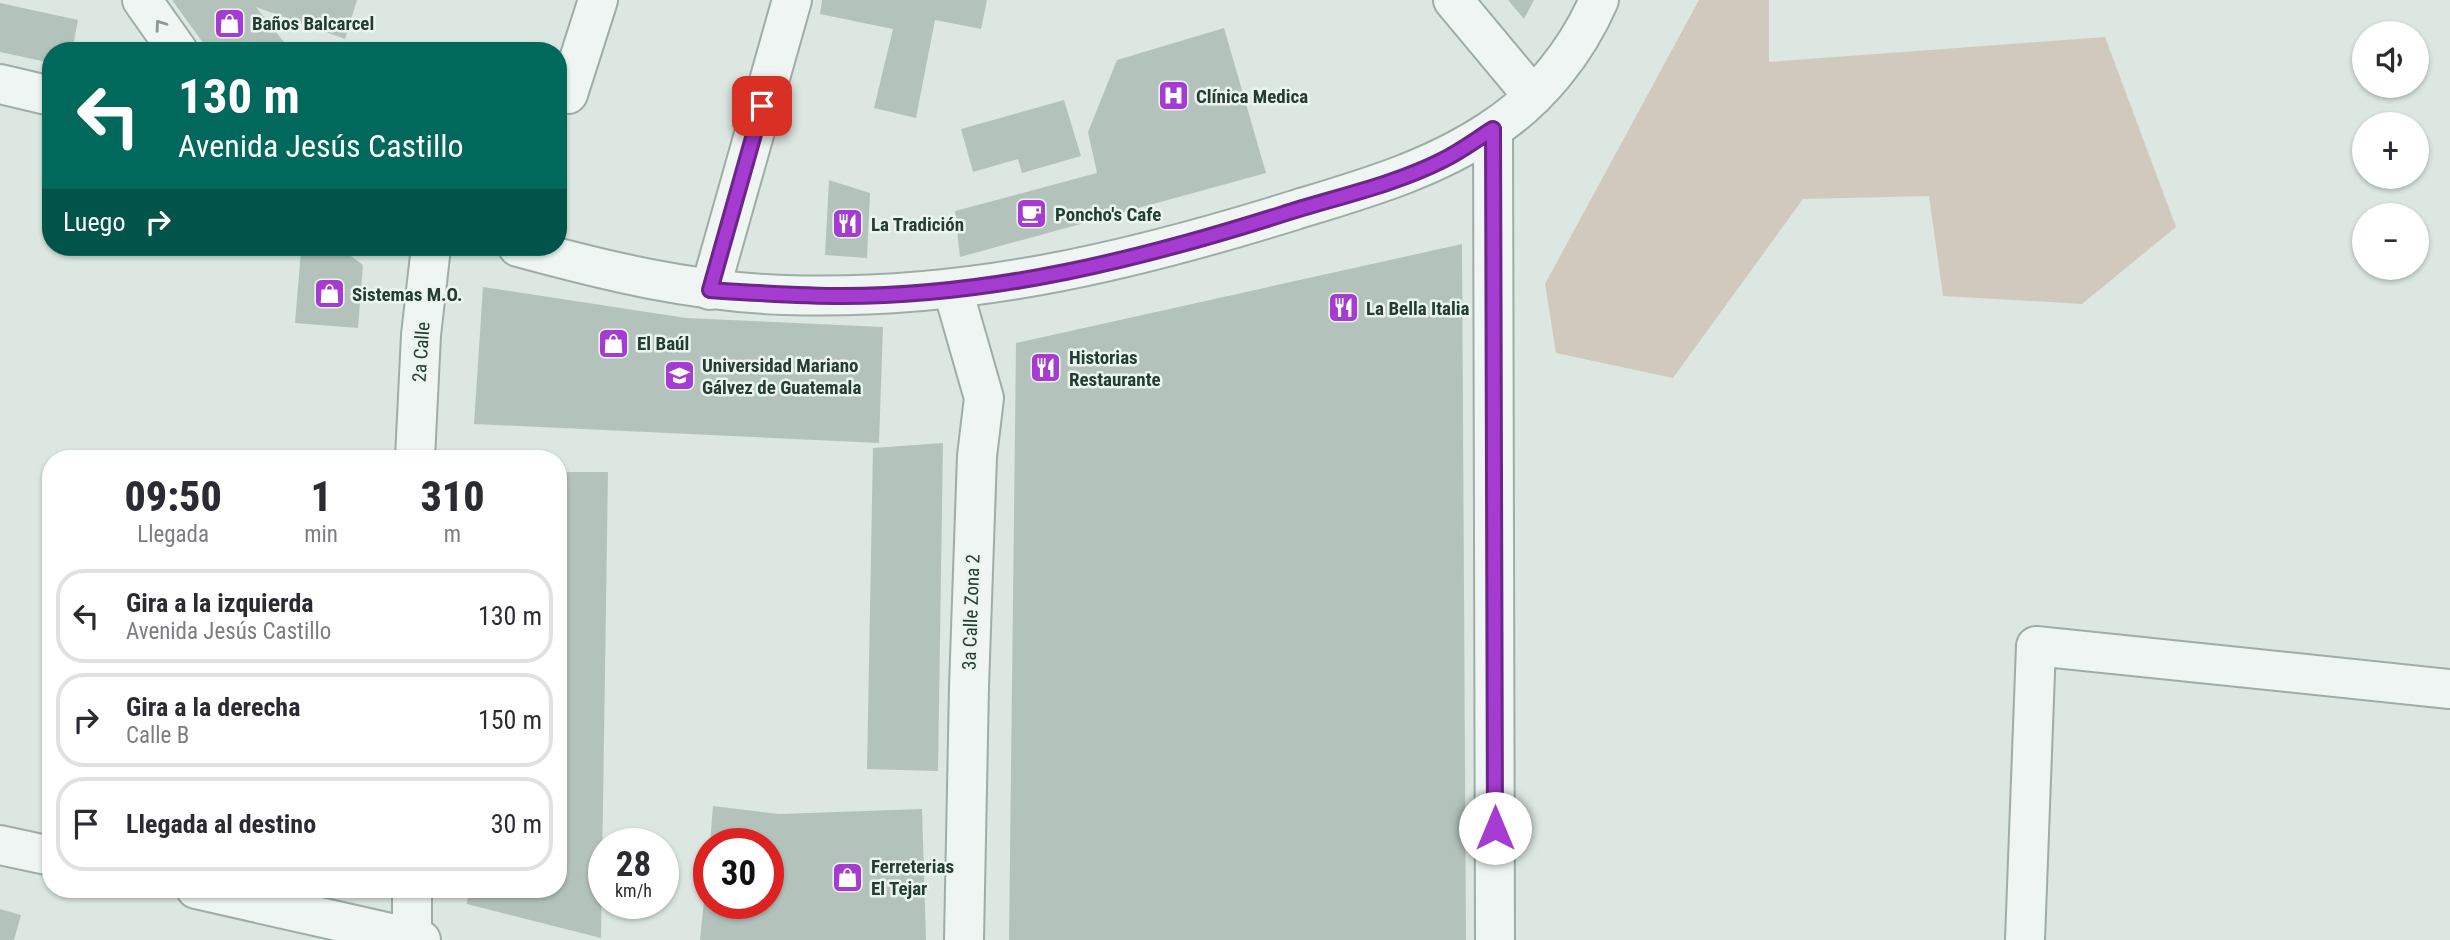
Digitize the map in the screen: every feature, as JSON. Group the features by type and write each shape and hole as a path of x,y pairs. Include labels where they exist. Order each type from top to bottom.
{"street":[{"path":"142,0 172,42"},
{"path":"568,94 598,0"},
{"path":"710,290 792,0"},
{"path":"1454,0 1533,96"},
{"path":"554,256 658,282 710,290 845,296 953,289 1080,270 1206,238 1401,177 1444,160 1493,129 1533,96 1584,36 1599,0"},
{"path":"0,84 42,94"},
{"path":"1493,129 1495,940"},
{"name":"2a Calle","path":"415,450 421,335 430,256"},
{"name":"3a Calle Zona 2","path":"953,289 984,398 977,456 968,687 964,940"},
{"path":"2025,940 2036,646 2450,689"},
{"path":"0,845 42,854"},
{"path":"235,898 415,939 413,898"}],"shaded area":[{"path":"1699,0 1769,0 1769,62 2105,37 2176,227 2082,304 1943,296 1929,196 1803,199 1673,378 1556,353 1545,284"}],"building":[{"name":"Baños Balcarcel","path":"172,0 357,0 345,39 256,7 284,42 202,42"},
{"path":"822,0 987,0 981,29 935,20 916,118 874,108 893,29 820,14"},
{"path":"1508,0 1534,0 1524,19"},
{"path":"0,3 78,20 74,42 42,42 42,61 0,52"},
{"name":"Clínica Medica","path":"1224,28 1266,173 960,257 955,211 1097,173 1088,132 1117,60"},
{"path":"1064,100 1081,156 1022,173 1018,159 973,172 961,129"},
{"name":"La Tradición","path":"829,180 870,193 867,258 825,255"},
{"path":"1462,244 1466,940 1009,940 1016,343"},
{"name":"Sistemas M.O.","path":"301,256 351,256 363,265 358,328 295,323"},
{"name":"Universidad Mariano Gálvez de Guatemala","path":"483,287 686,318 883,327 879,443 474,424"},
{"path":"943,443 938,771 867,769 873,448"},
{"path":"567,472 608,472 603,828 588,828 588,919 601,919 601,938 467,904 467,898 567,898"},
{"name":"Ferreterias El Tejar","path":"713,806 779,814 922,809 926,940 700,940 702,919 784,919 784,828 711,828"},
{"path":"0,909 21,915 14,940 0,940"}],"place":[{"name":"Baños Balcarcel","path":"229,23"},
{"name":"Clínica Medica","path":"1173,96"},
{"name":"Poncho's Cafe","path":"1032,214"},
{"name":"La Tradición","path":"848,224"},
{"name":"Sistemas M.O.","path":"329,294"},
{"name":"La Bella Italia","path":"1343,308"},
{"name":"El Baúl","path":"614,343"},
{"name":"Historias Restaurante","path":"1046,368"},
{"name":"Universidad Mariano Gálvez de Guatemala","path":"679,376"},
{"name":"Ferreterias El Tejar","path":"848,877"}],"route":[{"path":"762,106 710,290 782,295 870,295 953,289 1080,270 1147,255 1401,177 1444,160 1493,129 1495,828"}]}
